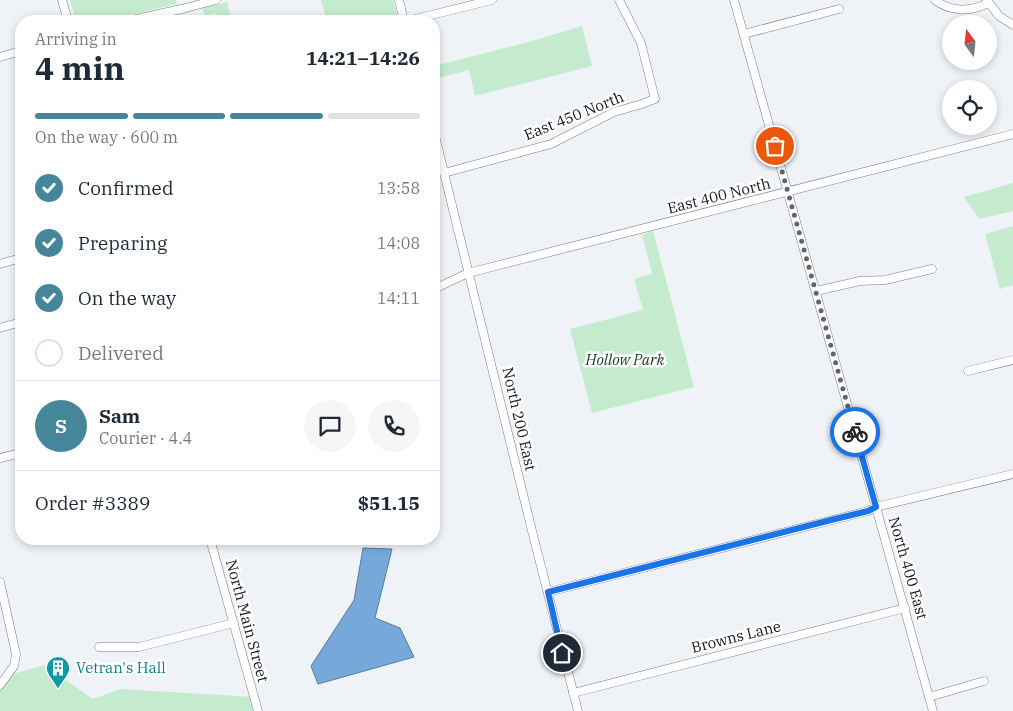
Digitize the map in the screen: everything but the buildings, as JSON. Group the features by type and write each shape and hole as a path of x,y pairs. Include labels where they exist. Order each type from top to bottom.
{"street":[{"path":"62,0 66,15"},
{"path":"154,15 216,0"},
{"path":"398,0 404,15"},
{"path":"431,15 492,0"},
{"name":"East 450 North","path":"444,173 551,144 614,112 642,104 654,98 641,43 619,0"},
{"name":"North 400 East","path":"734,0 933,711"},
{"path":"935,0 950,8 963,9 976,8 988,2 999,16 1013,25"},
{"path":"744,34 839,9"},
{"path":"0,57 15,53"},
{"name":"East 400 North","path":"440,285 468,273 1013,134"},
{"name":"North 200 East","path":"440,157 578,711"},
{"path":"0,264 15,260"},
{"path":"816,291 860,281 885,280 932,269"},
{"path":"0,328 15,324"},
{"path":"968,371 1013,360"},
{"path":"0,458 15,454"},
{"path":"548,592 849,516 876,507 1013,474"},
{"name":"North Main Street","path":"212,545 258,711"},
{"path":"0,582 16,654 14,666 0,685"},
{"name":"Browns Lane","path":"574,693 904,608"},
{"path":"99,647 138,647 234,624"},
{"path":"929,697 984,681"}],"green space":[{"path":"70,0 176,0 177,4 128,15 74,15"},
{"path":"321,0 393,0 397,15 325,15"},
{"path":"227,2 230,15 216,15 215,13 205,15 202,8"},
{"path":"582,26 592,66 475,96 469,70 440,77 440,64 529,42"},
{"path":"1013,183 1013,211 979,219 964,197"},
{"path":"1013,226 1013,285 1000,289 985,234"},
{"name":"Hollow Park","path":"653,231 694,387 592,413 570,329 643,310 634,279 652,274 642,235"},
{"path":"44,665 93,699 120,689 254,697 258,711 0,711 0,690 13,674"}],"water":[{"path":"363,548 392,549 375,618 400,628 414,657 318,684 311,666 354,600"}],"way so far":[{"path":"775,146 855,432"}],"place":[{"name":"Vetran's Hall","path":"58,689"}],"route":[{"path":"562,653 548,592 868,511 876,507 855,432"}]}
